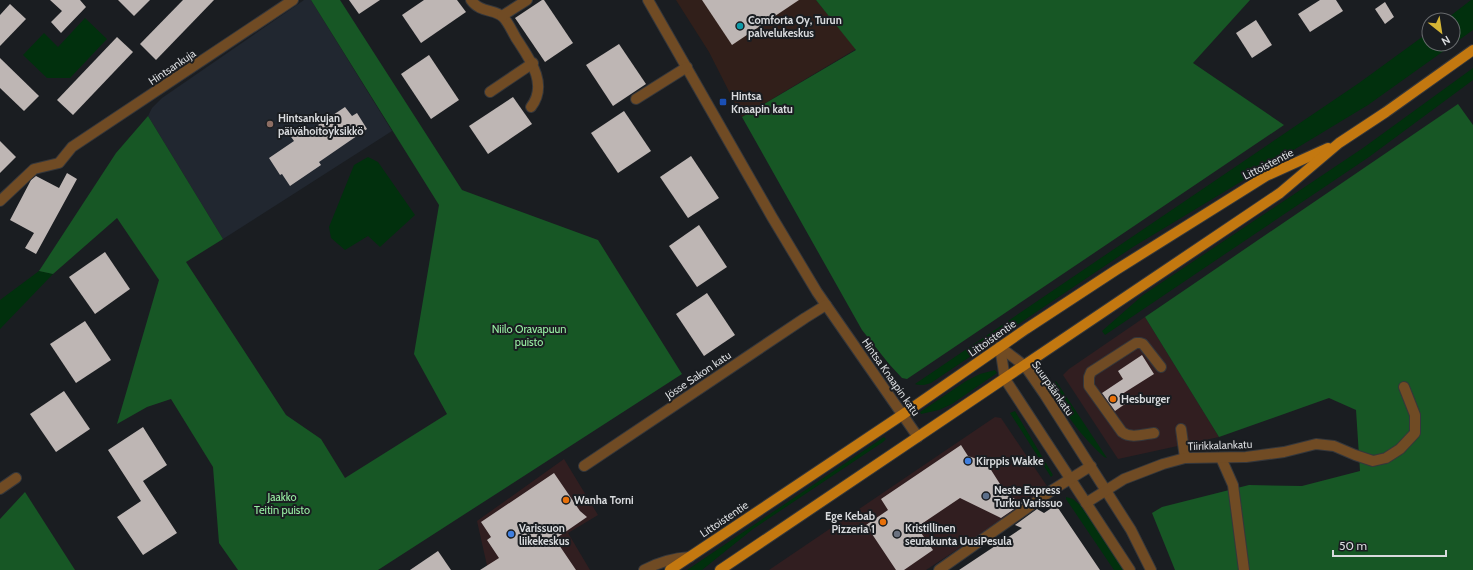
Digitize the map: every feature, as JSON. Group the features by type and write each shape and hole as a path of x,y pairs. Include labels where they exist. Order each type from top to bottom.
{"main road":[{"name":"Littoistentie","path":"720,570 1280,193 1339,143 1386,112 1473,50"},
{"name":"Littoistentie","path":"670,570 1116,270 1266,176 1339,143"}],"street":[{"name":"Hintsankuja","path":"0,201 34,170 58,163 72,148 293,0"},
{"path":"470,0 480,8 502,16 533,63 537,76 538,90 536,100 531,107"},
{"path":"502,16 527,0"},
{"name":"Hintsa Knaapin katu","path":"648,0 772,217 826,305 918,438"},
{"path":"490,92 533,63"},
{"path":"636,99 687,67"},
{"name":"Jösse Sakon katu","path":"584,466 826,305"},
{"path":"1154,433 1131,436 1122,432 1089,386 1089,377 1091,372 1136,343 1140,342 1161,367"},
{"path":"1000,347 1005,379 1130,570"},
{"name":"Suurpäänkatu","path":"1000,347 1025,366 1045,395 1131,530 1151,570"},
{"name":"Tiirikkalankatu","path":"1086,503 1124,479 1163,464 1185,458 1246,457 1284,452 1316,444 1334,446 1354,455 1373,461 1386,458 1400,449 1415,433 1415,415 1404,387"},
{"path":"1180,429 1185,458"},
{"path":"1221,458 1233,486 1244,570"},
{"path":"939,570 1091,466"},
{"path":"0,489 16,478"},
{"path":"644,570 659,562 675,558 690,557"}],"shaded area":[{"name":"Hintsankujan päivähoitoyksikkö","path":"304,0 311,0 392,131 223,239 148,116 152,108 162,98"},
{"path":"676,0 816,0 856,49 742,117 709,52"},
{"path":"1145,317 1219,437 1118,459 1063,375 1069,369"},
{"path":"995,417 1001,418 1049,489 926,570 769,570"},
{"path":"564,459 598,515 568,533 590,570 488,570 477,521"}],"green space":[{"path":"311,0 340,0 462,190 598,240 682,374 378,570 238,570 219,543 213,467 171,399 147,407 117,424 159,280 117,218 53,274 39,271 116,153 148,116 223,239 186,262 286,415 321,439 345,478 447,414 414,354 439,205"},
{"path":"816,0 1250,0 1193,63 1284,125 907,379 902,378 862,330 742,117 856,50"},
{"path":"1473,0 1473,30 1461,39 1461,12 1455,12"},
{"path":"85,18 107,39 70,78 47,78 23,55 44,33 58,47"},
{"path":"1421,38 1421,52 1442,52 1368,105 1133,247 931,383 923,385 915,384 1359,83"},
{"path":"1473,68 1473,80 1369,157 1105,335 1102,331 1143,295 1363,148"},
{"path":"1458,104 1473,125 1473,570 1175,570 1152,513 1162,507 1249,485 1302,486 1360,471 1356,410 1329,398 1219,437 1145,317"},
{"path":"368,157 378,162 415,215 380,247 368,236 345,250 331,238 329,227 354,165"},
{"path":"39,271 53,274 0,329 0,300"},
{"path":"995,370 997,373 952,404 939,410 921,414 920,412 966,381 980,374"},
{"path":"1056,381 1107,458 1104,457 1088,441 1067,414 1052,384"},
{"path":"1015,411 1053,475 1051,477 1010,413"},
{"path":"884,437 886,439 883,442 753,529 702,570 687,570"},
{"path":"25,492 75,570 0,570 0,519"},
{"path":"1066,497 1073,499 1081,506 1125,570 1114,570"}],"building":[{"path":"50,0 80,0 86,7 61,33 51,22 62,11"},
{"path":"118,0 150,0 134,16"},
{"path":"183,0 214,0 156,60 140,44"},
{"path":"349,0 380,0 359,14"},
{"path":"424,0 457,0 466,12 421,43 402,15"},
{"path":"544,0 573,43 545,62 515,18"},
{"name":"Comforta Oy, Turun palvelukeskus","path":"702,0 799,0 732,45"},
{"path":"1320,0 1336,0 1343,11 1310,32 1298,14"},
{"path":"1385,2 1394,17 1385,24 1375,9"},
{"path":"10,4 26,19 0,46 0,15"},
{"path":"1256,20 1272,45 1252,58 1236,33"},
{"path":"117,37 133,52 73,115 57,100"},
{"path":"619,44 646,84 613,106 586,65"},
{"path":"429,55 459,100 431,119 401,74"},
{"path":"0,58 39,96 24,111 0,88"},
{"path":"513,97 532,124 488,154 469,126"},
{"path":"345,107 352,116 357,113 367,129 319,162 321,165 290,186 282,174 280,175 269,158 294,141 289,134 302,126 306,133"},
{"path":"624,111 651,151 618,173 591,133"},
{"path":"0,141 16,157 0,173"},
{"path":"691,156 719,198 688,218 660,177"},
{"path":"67,173 77,179 36,254 25,248 34,233 10,220 31,180 36,176 59,188"},
{"path":"699,225 727,267 697,287 669,246"},
{"path":"105,252 130,289 95,314 69,277"},
{"path":"707,293 735,335 704,356 676,314"},
{"path":"85,321 111,360 76,383 50,344"},
{"path":"1142,355 1154,374 1119,396 1125,404 1115,411 1102,393 1123,379 1118,371"},
{"path":"64,391 90,429 56,452 30,414"},
{"path":"143,427 167,465 143,481 177,533 143,555 117,517 141,501 108,450"},
{"path":"961,445 968,456 986,462 1007,495 1023,503 1001,518 960,498 917,527 933,550 904,570 896,570 866,525 888,510 881,499"},
{"name":"Varissuon liikekeskus","path":"554,473 580,511 587,517 555,539 576,570 480,570 499,558 487,540 491,537 481,522"},
{"path":"1056,505 1100,570 959,570 1022,528 1015,525 1037,509 1044,513"},
{"path":"438,551 451,570 410,570"}],"place":[{"name":"Comforta Oy, Turun palvelukeskus","path":"740,26"},
{"name":"Hintsa Knaapin katu","path":"723,102"},
{"name":"Hintsankujan päivähoitoyksikkö","path":"270,124"},
{"name":"Hesburger","path":"1113,399"},
{"name":"Kirppis Wakke","path":"968,461"},
{"name":"Neste Express Turku Varissuo","path":"986,496"},
{"name":"Wanha Torni","path":"566,500"},
{"name":"Ege Kebab Pizzeria 1","path":"883,522"},
{"name":"Varissuon liikekeskus","path":"511,534"},
{"name":"Kristillinen seurakunta UusiPesula","path":"897,534"}],"park label":[{"name":"Niilo Oravapuun puisto","path":"529,335"},
{"name":"Jaakko Teitin puisto","path":"282,503"}]}
